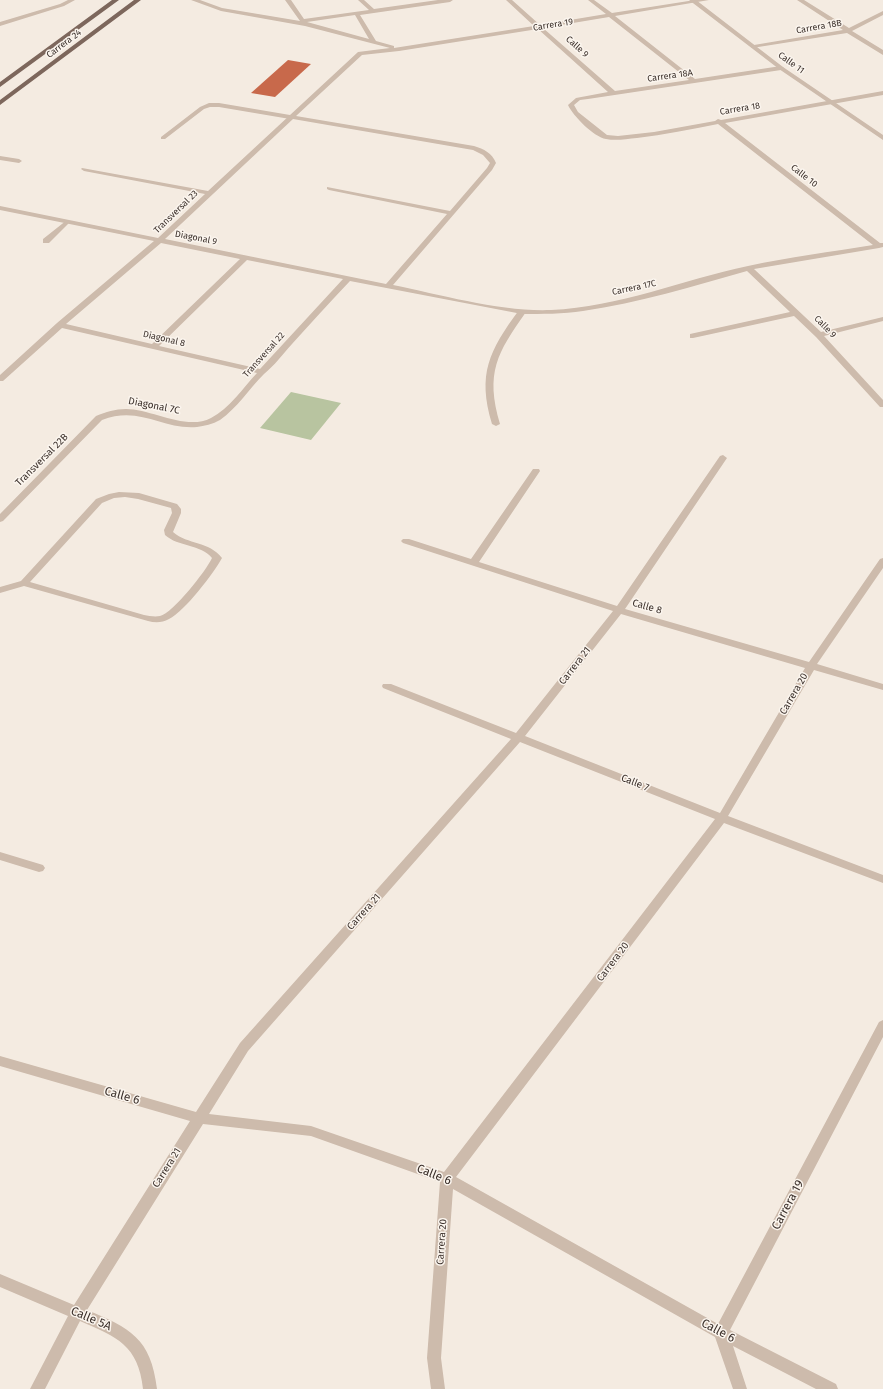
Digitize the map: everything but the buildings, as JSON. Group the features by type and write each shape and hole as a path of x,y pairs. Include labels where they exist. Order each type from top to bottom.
{"main road":[{"name":"Carrera 24","path":"0,85 116,0"},
{"name":"Carrera 24","path":"0,103 138,0"}],"street":[{"path":"0,24 62,5 72,0"},
{"path":"194,0 221,9 304,23 399,49"},
{"path":"288,0 304,23"},
{"path":"361,0 373,11"},
{"path":"304,23 450,0"},
{"name":"Calle 9","path":"509,0 613,94"},
{"path":"592,0 695,82"},
{"name":"Carrera 19","path":"399,49 706,0"},
{"path":"800,0 883,53"},
{"name":"Calle 11","path":"693,1 781,68 883,138"},
{"name":"Carrera 18B","path":"754,47 848,31 883,13"},
{"path":"357,14 374,42"},
{"path":"354,37 360,53 399,49"},
{"name":"Transversal 23","path":"0,379 60,325 160,240 208,193 360,53"},
{"name":"Carrera 18A","path":"600,134 576,113 571,105 578,99 781,68"},
{"name":"Carrera 18","path":"600,134 612,138 626,138 883,93"},
{"path":"163,138 202,108 219,105 474,148 485,152 492,158 493,163 490,169 388,286"},
{"name":"Calle 10","path":"718,121 881,245"},
{"path":"0,158 19,161"},
{"path":"84,169 208,193"},
{"path":"329,188 452,213"},
{"name":"Diagonal 9","path":"0,208 388,286"},
{"path":"46,240 67,222"},
{"name":"Carrera 17C","path":"388,286 522,312 551,312 584,309 656,294 748,268 881,245"},
{"path":"153,347 246,257"},
{"name":"Calle 9","path":"748,268 819,335 883,405"},
{"name":"Transversal 22","path":"183,423 203,424 221,416 348,278"},
{"path":"496,424 489,393 491,363 502,338 522,312"},
{"path":"693,336 797,313"},
{"path":"819,335 883,319"},
{"name":"Diagonal 8","path":"60,325 263,372"},
{"name":"Diagonal 7C","path":"99,418 108,413 123,411 183,423"},
{"name":"Transversal 22B","path":"0,519 99,418"},
{"name":"Carrera 21","path":"37,1389 77,1313 198,1118 244,1047 519,737 619,610 723,458"},
{"path":"474,562 536,471"},
{"path":"0,590 24,583 99,502 107,496 115,494 132,494 174,506 178,512 168,528 168,533 171,536 212,552 217,558 210,571 172,614 154,620 24,583"},
{"name":"Calle 8","path":"406,541 619,610 883,687"},
{"name":"Carrera 20","path":"438,1389 434,1358 447,1179 722,818 811,666 883,561"},
{"name":"Calle 7","path":"387,686 722,818 883,878"},
{"path":"0,856 39,868"},
{"name":"Carrera 19","path":"721,1333 883,1025"},
{"name":"Calle 6","path":"0,1061 198,1118 311,1131 447,1179 721,1333 831,1389"},
{"name":"Calle 5A","path":"0,1280 115,1329 127,1337 141,1354 149,1373 150,1389"},
{"path":"721,1333 740,1389"}],"green space":[{"path":"291,392 341,403 311,440 260,428"}]}
